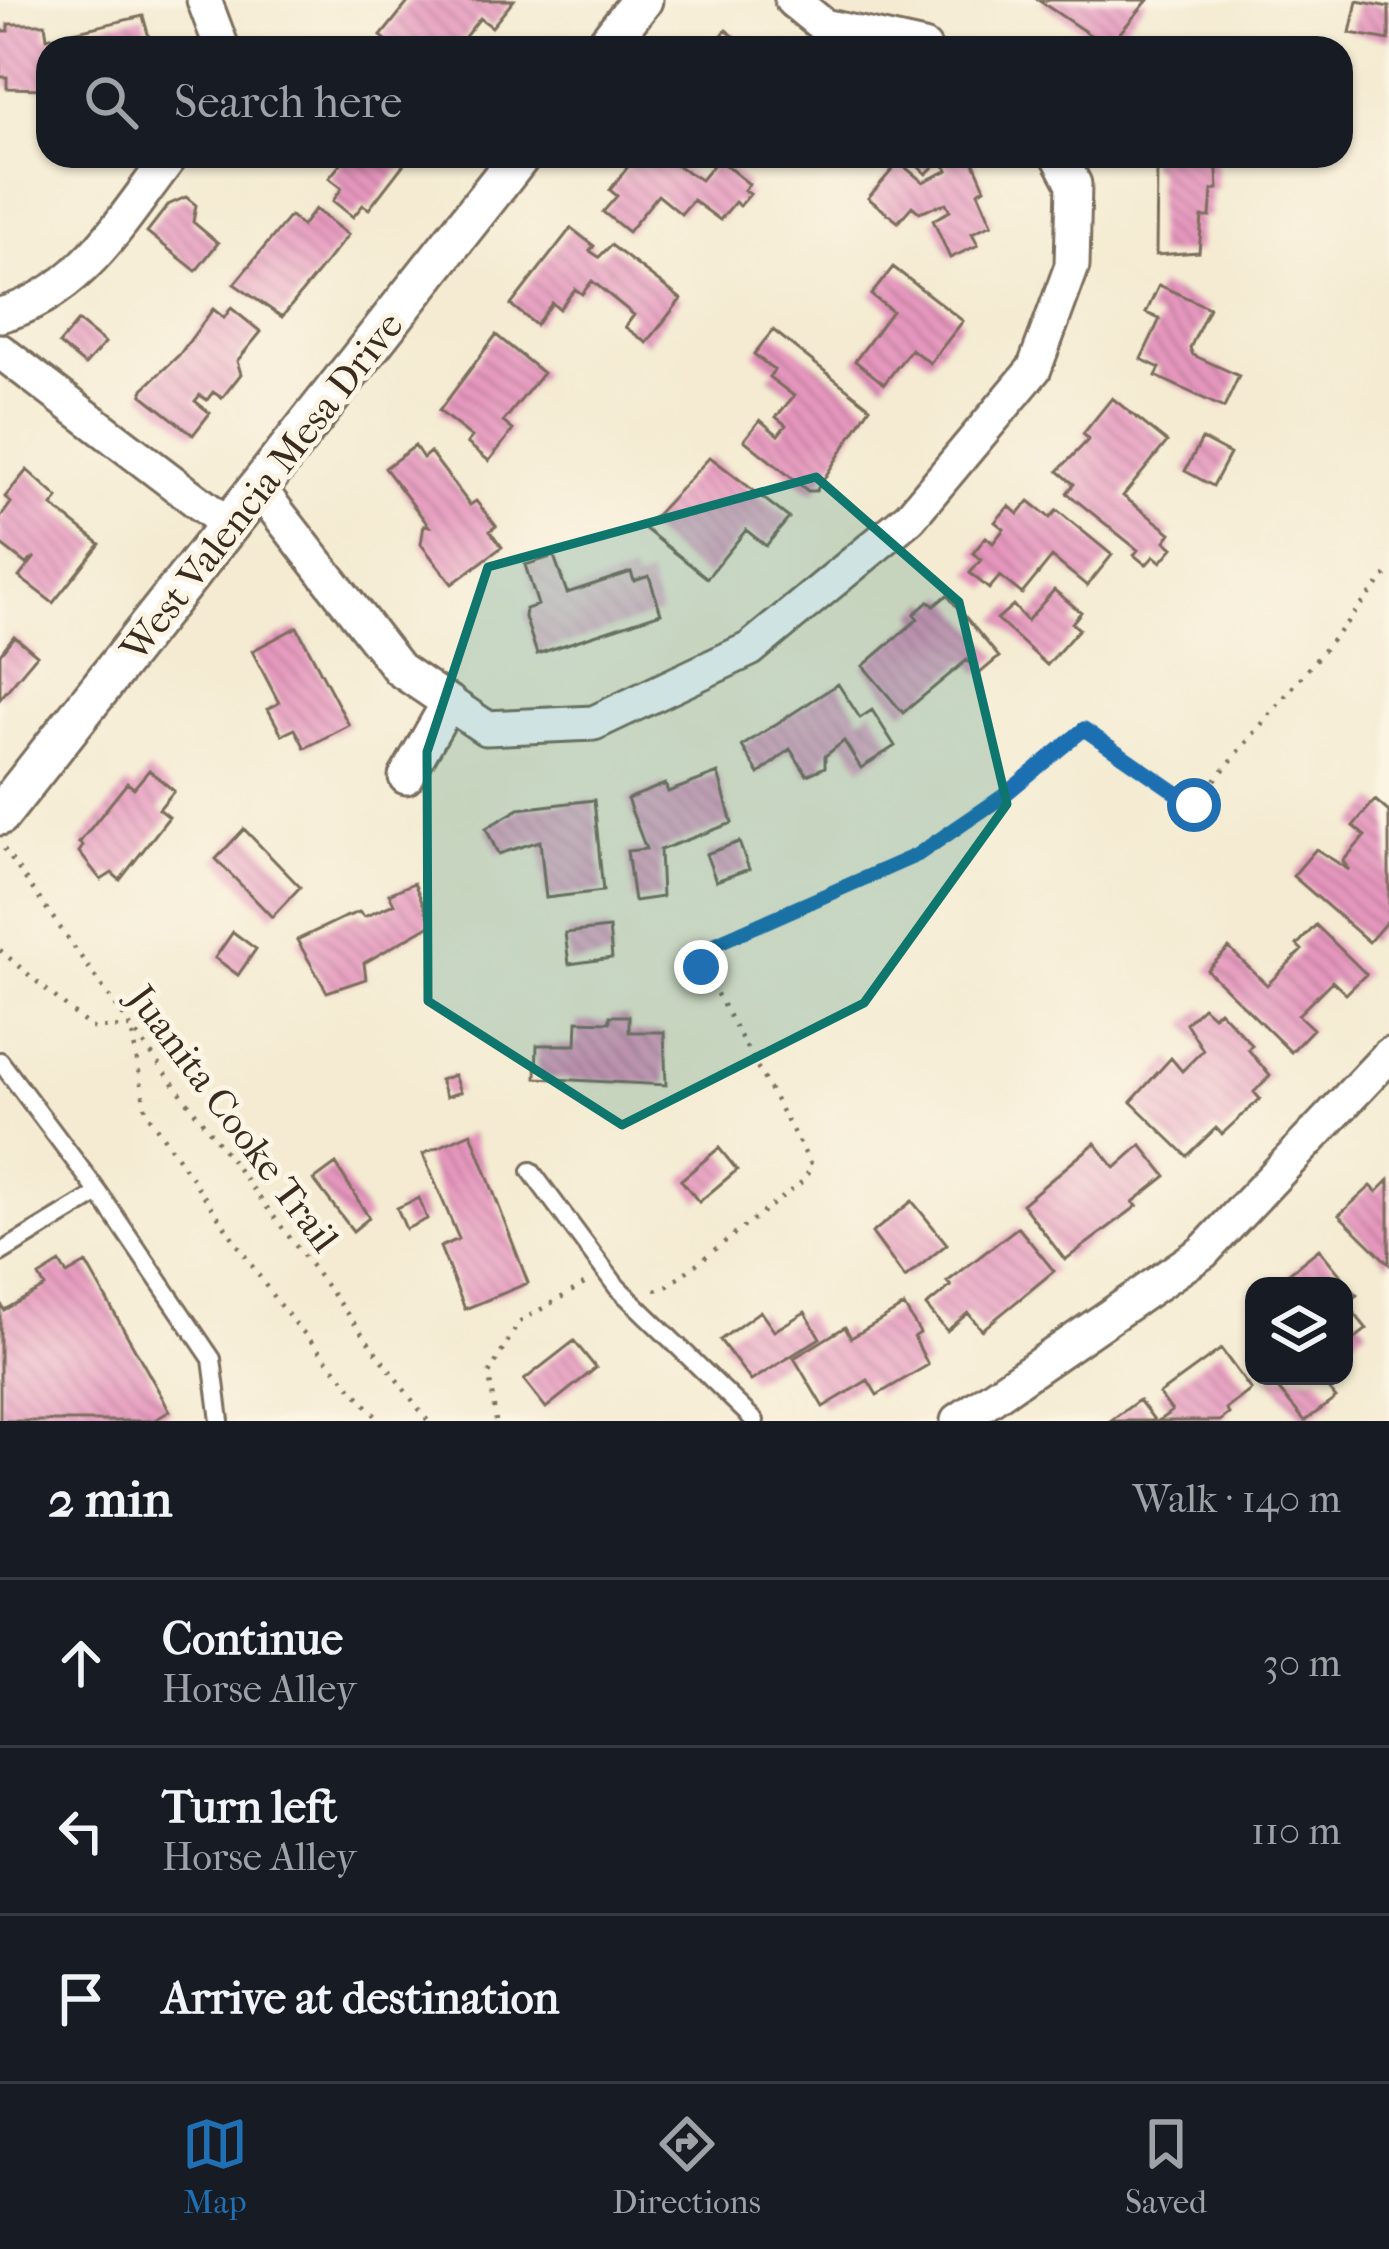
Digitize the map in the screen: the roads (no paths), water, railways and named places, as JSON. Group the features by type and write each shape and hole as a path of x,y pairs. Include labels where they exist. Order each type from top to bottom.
{"street":[{"path":"204,0 218,36"},
{"path":"614,36 642,0"},
{"path":"792,0 824,26 869,36"},
{"path":"0,315 56,291 86,267 162,168"},
{"name":"West Valencia Mesa Drive","path":"0,815 511,168"},
{"path":"260,490 399,669 486,728 594,723 750,649 910,517 1034,369 1072,266 1074,184 1065,168"},
{"path":"0,351 231,526"},
{"path":"406,777 449,702"},
{"path":"958,1421 1203,1252 1389,1055"}],"lane":[{"path":"0,1061 99,1193 212,1359 220,1421"},
{"path":"531,1171 613,1283 755,1421"},
{"path":"0,1253 99,1193"}]}
